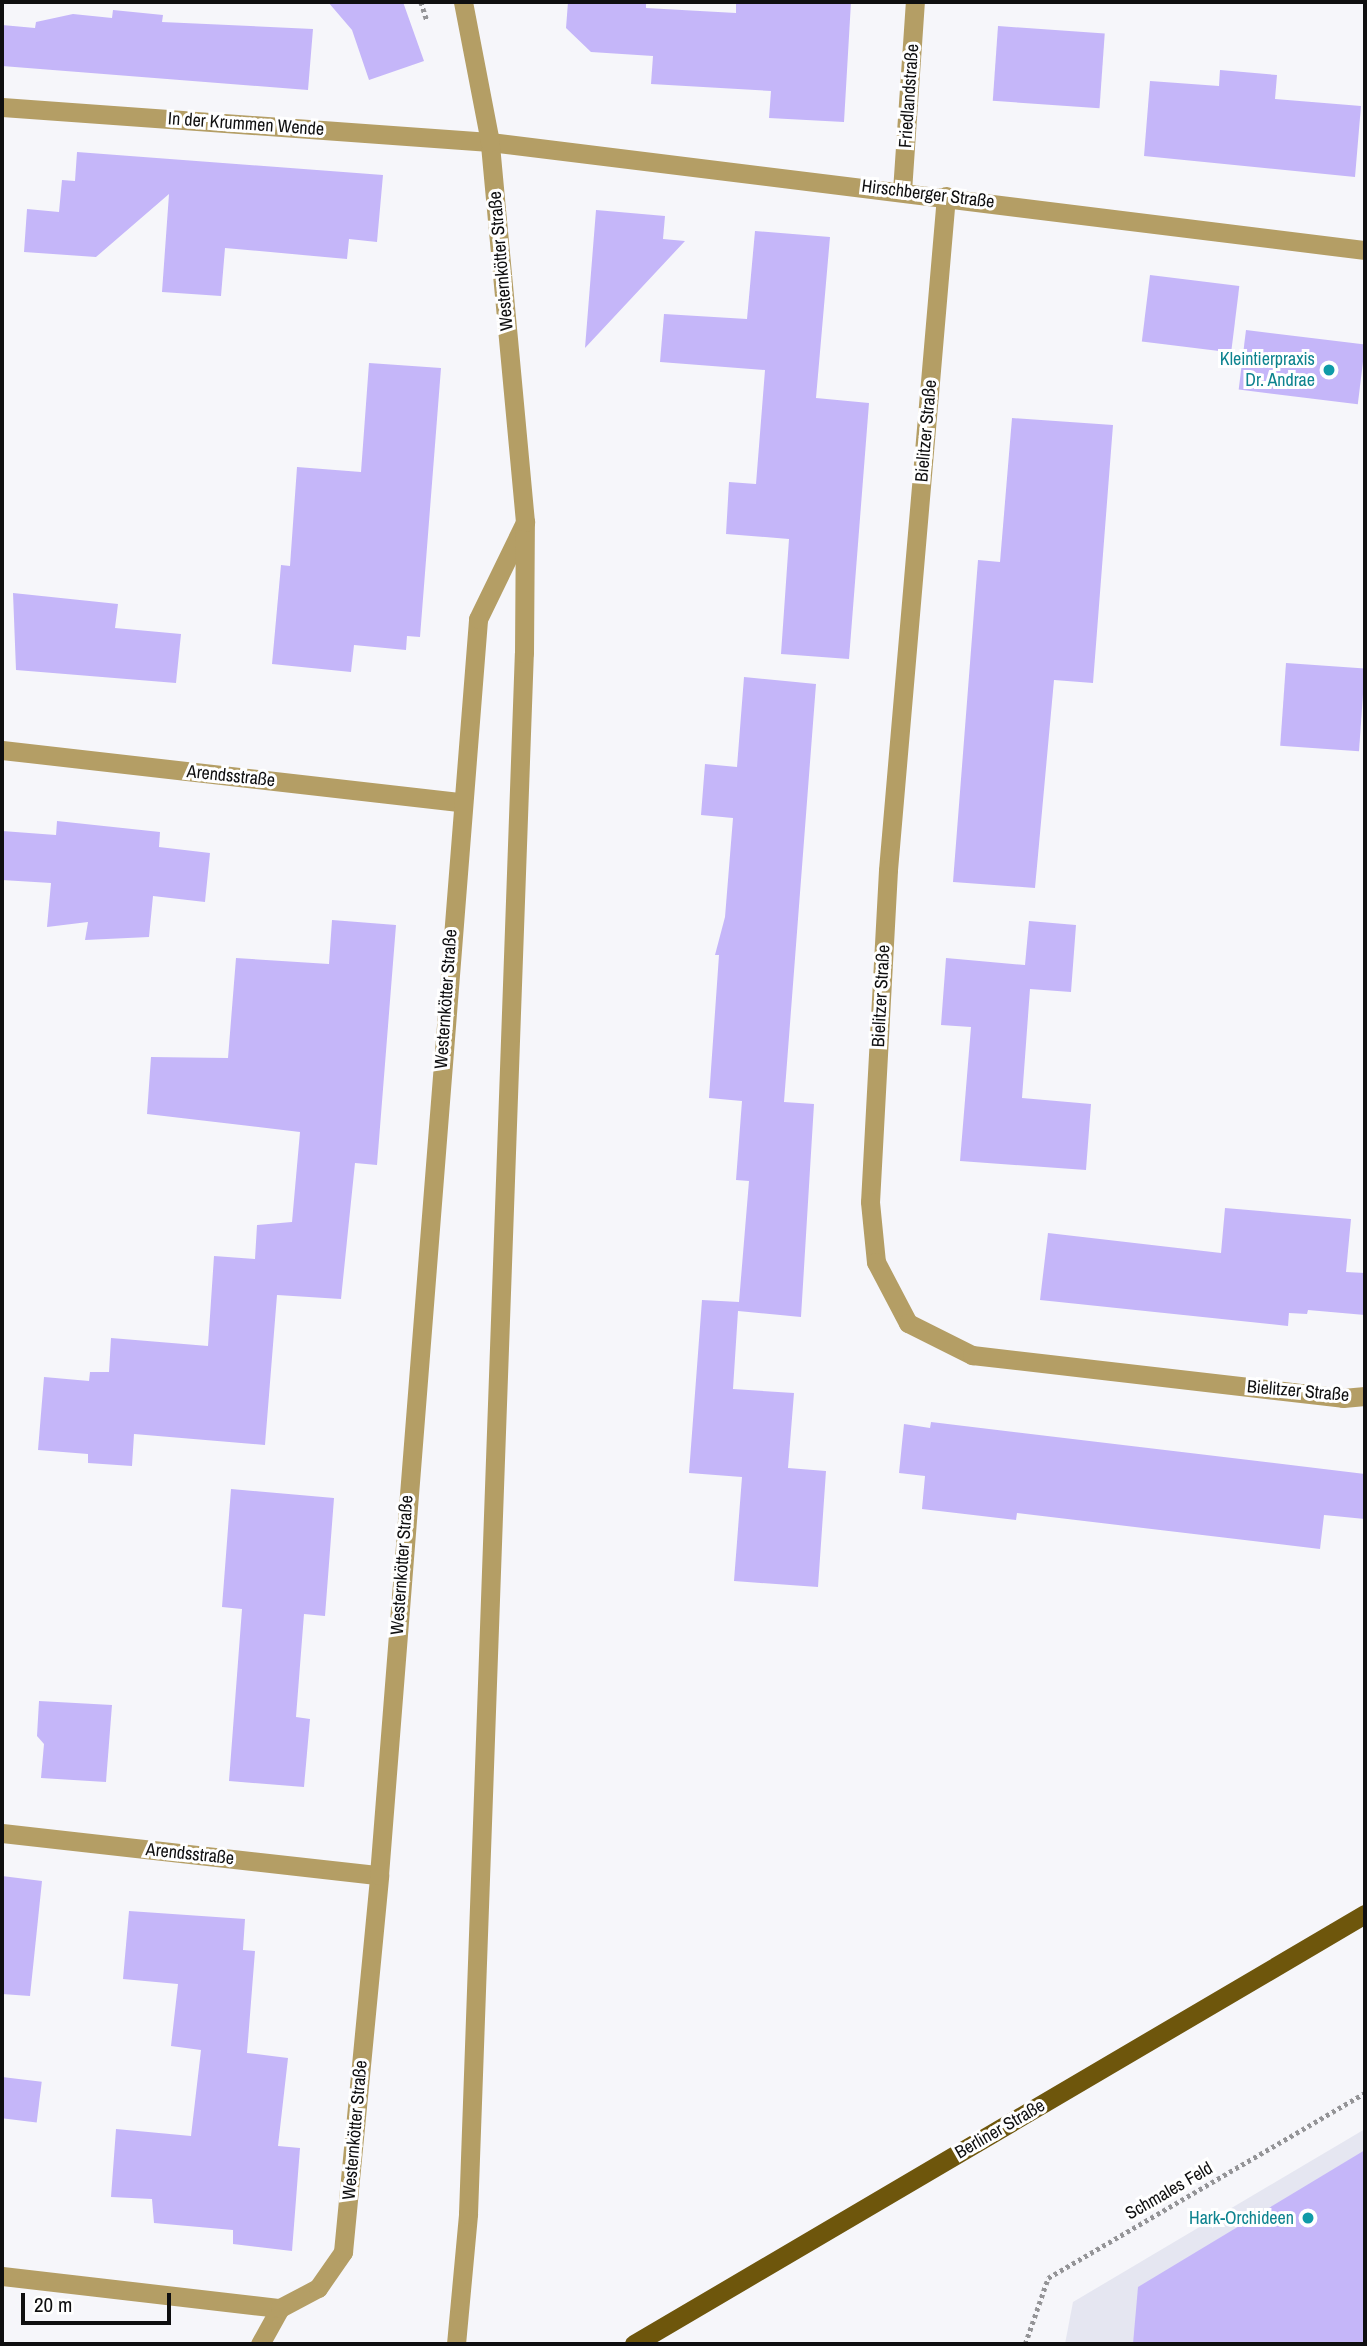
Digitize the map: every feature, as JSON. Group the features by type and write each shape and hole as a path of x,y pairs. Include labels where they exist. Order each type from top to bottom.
{"main road":[{"name":"Berliner Straße","path":"635,2344 1365,1914"}],"street":[{"name":"Westernkötter Straße","path":"456,2344 468,2214 524,653 525,522 490,142 463,2"},
{"name":"Friedlandstraße","path":"902,191 915,2"},
{"name":"In der Krummen Wende","path":"2,107 490,142"},
{"name":"Hirschberger Straße","path":"490,142 946,196 1365,250"},
{"name":"Bielitzer Straße","path":"946,196 888,870 870,1202 876,1262 908,1323 972,1354 1343,1398 1365,1396"},
{"name":"Westernkötter Straße","path":"280,2308 318,2288 343,2252 379,1875 461,802 478,619 525,522"},
{"name":"Arendsstraße","path":"2,750 461,802"},
{"name":"Arendsstraße","path":"2,1833 379,1875"},
{"path":"2,2276 280,2308 260,2344"}],"path":[{"name":"Schmales Feld","path":"1025,2344 1048,2278 1365,2093"}],"shaded area":[{"name":"Hark-Orchideen","path":"1365,2129 1365,2344 1065,2344 1073,2302"}],"building":[{"path":"328,2 403,2 424,61 369,80 352,30"},
{"path":"568,2 646,2 646,8 736,13 736,2 851,2 844,122 769,118 771,91 651,84 653,56 591,52 566,28"},
{"path":"113,10 163,15 162,22 313,29 308,90 2,66 2,25 35,28 36,22 73,14 112,18"},
{"path":"998,26 1105,33 1100,108 993,101"},
{"path":"1220,70 1277,75 1275,99 1361,106 1355,177 1144,156 1150,81 1219,86"},
{"path":"77,152 383,175 377,242 349,239 347,259 225,248 221,296 162,292 169,194 96,257 24,252 27,209 59,212 62,180 75,181"},
{"path":"596,210 665,216 663,239 685,241 585,348"},
{"path":"755,231 830,237 816,398 869,403 849,659 781,654 789,539 726,534 729,482 756,484 765,370 660,362 664,314 747,319"},
{"path":"1150,275 1239,286 1231,352 1142,342"},
{"path":"1246,330 1365,345 1358,404 1239,390"},
{"path":"369,363 441,368 420,637 407,636 406,650 354,645 351,672 272,664 281,565 290,566 297,467 361,472"},
{"path":"1012,418 1113,425 1093,683 1054,680 1035,888 953,882 978,560 1000,562"},
{"path":"13,593 118,604 115,628 181,634 176,683 16,670"},
{"path":"1286,663 1365,669 1359,751 1280,746"},
{"path":"744,677 816,684 784,1102 814,1104 801,1317 738,1311 733,1389 794,1393 788,1468 826,1471 818,1587 734,1581 742,1477 689,1473 702,1300 739,1302 749,1181 736,1180 742,1101 709,1098 719,955 715,955 725,917 733,818 701,815 705,764 737,767"},
{"path":"57,821 160,832 159,847 210,853 205,902 153,896 149,937 85,940 88,922 47,927 51,883 2,880 2,831 56,835"},
{"path":"332,920 396,925 377,1165 355,1163 341,1299 277,1295 265,1445 134,1434 132,1466 88,1463 88,1454 38,1450 44,1377 89,1381 90,1372 109,1372 111,1338 208,1346 214,1256 255,1259 257,1225 292,1222 300,1132 147,1114 151,1057 228,1058 236,958 329,964"},
{"path":"1029,921 1076,925 1071,992 1030,989 1022,1098 1091,1104 1086,1170 960,1161 971,1027 941,1025 946,958 1025,965"},
{"path":"1225,1208 1351,1219 1346,1272 1365,1273 1365,1315 1308,1310 1307,1314 1289,1313 1288,1326 1040,1300 1048,1233 1221,1253"},
{"path":"931,1422 1365,1474 1365,1519 1324,1515 1320,1549 1017,1513 1016,1520 922,1509 925,1476 899,1473 904,1424 930,1428"},
{"path":"231,1489 334,1498 325,1616 304,1614 296,1717 310,1719 304,1787 229,1781 242,1609 222,1607"},
{"path":"39,1701 112,1705 106,1782 41,1778 44,1744 37,1736"},
{"path":"2,1876 42,1881 30,1996 2,1994"},
{"path":"129,1911 245,1919 243,1950 255,1951 247,2053 288,2058 278,2146 300,2148 292,2251 233,2244 233,2230 154,2223 152,2199 111,2197 116,2129 191,2136 201,2050 171,2046 178,1984 123,1979"},
{"path":"2,2077 42,2082 37,2123 2,2118"},
{"name":"Hark-Orchideen","path":"1365,2150 1365,2344 1133,2344 1138,2287"}],"place":[{"name":"Kleintierpraxis Dr. Andrae","path":"1329,370"},
{"name":"Hark-Orchideen","path":"1308,2218"}]}
